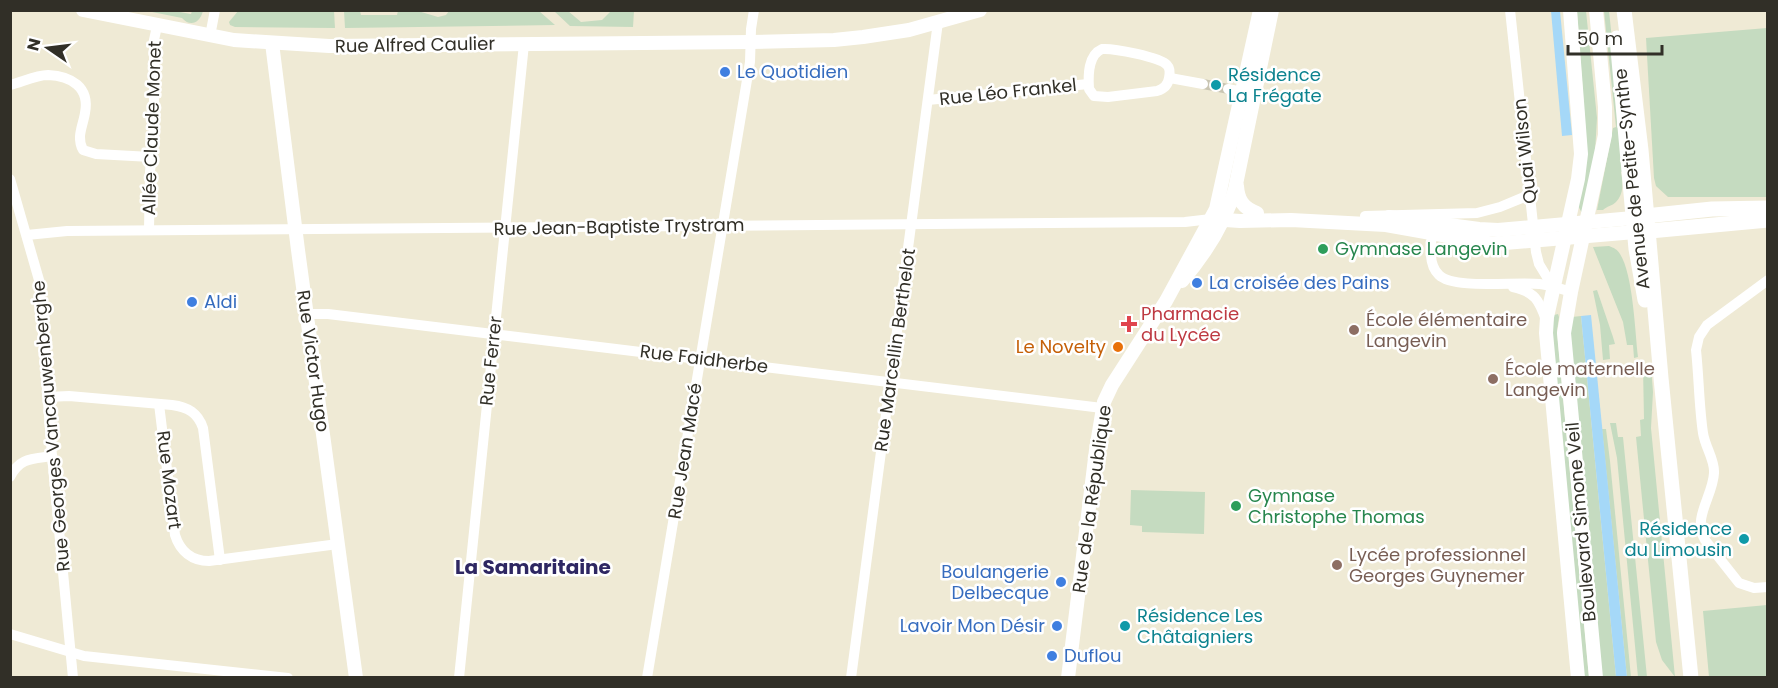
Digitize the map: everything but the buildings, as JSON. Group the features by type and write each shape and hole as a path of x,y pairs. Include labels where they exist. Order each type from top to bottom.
{"main road":[{"name":"Avenue de Petite-Synthe","path":"1614,10 1640,224"},
{"name":"Avenue de Petite-Synthe","path":"1624,10 1640,141 1640,224 1637,258 1647,310 1658,346 1691,678"},
{"path":"1640,224 1712,209 1767,207"},
{"path":"1640,224 1767,220"},
{"name":"Avenue de Petite-Synthe","path":"1661,378 1658,434 1682,678"}],"street":[{"name":"Rue Alfred Caulier","path":"83,10 210,36 328,46 848,39 909,30 980,10"},
{"path":"210,36 215,10"},
{"name":"Rue Jean Macé","path":"647,678 750,62 754,10"},
{"name":"Rue de la République","path":"1220,218 1218,204 1235,91 1260,10"},
{"name":"Rue de la République","path":"1068,678 1102,408 1112,385 1166,300 1192,269 1236,184 1272,10"},
{"name":"Quai Wilson","path":"1510,10 1536,256 1554,287"},
{"name":"Boulevard Simone Veil","path":"1570,10 1581,154 1578,180 1546,322 1546,333 1578,678"},
{"name":"Boulevard Simone Veil","path":"1596,10 1605,107 1605,135 1571,292 1564,339 1596,678"},
{"name":"Rue Marcellin Berthelot","path":"851,678 938,22"},
{"name":"Allée Claude Monet","path":"149,230 154,129 154,40 157,26"},
{"name":"Rue Victor Hugo","path":"272,43 306,314 356,678"},
{"name":"Rue Ferrer","path":"459,678 524,44"},
{"name":"Rue Léo Frankel","path":"1106,48 1161,61 1168,66 1170,78 1165,87 1157,91 1108,97 1093,95 1089,84 1093,56 1106,48"},
{"path":"10,85 47,75 73,82 81,88 86,98 85,115 79,137 83,150 96,154 151,157"},
{"path":"1170,78 1203,84"},
{"name":"Rue Léo Frankel","path":"928,100 1089,84"},
{"name":"Rue Georges Vancauwenberghe","path":"10,178 39,280 52,456 73,678"},
{"path":"1236,184 1241,202 1247,209 1257,213"},
{"name":"Rue Jean-Baptiste Trystram","path":"27,235 46,232 149,230 1185,222 1257,213 1365,216 1477,213 1500,207 1529,195"},
{"name":"Rue Jean-Baptiste Trystram","path":"1365,216 1433,228"},
{"name":"Rue Jean-Baptiste Trystram","path":"1220,218 1486,230 1520,236"},
{"path":"1520,236 1610,220 1640,224"},
{"path":"1520,236 1616,234 1640,224"},
{"path":"1433,228 1432,261 1440,276 1456,282 1536,284 1571,292"},
{"path":"1767,280 1707,325 1699,337 1696,350 1703,435 1714,474 1701,520 1701,533 1736,580 1750,588 1767,587"},
{"path":"1504,285 1531,293 1539,303 1546,322"},
{"name":"Rue Faidherbe","path":"306,314 328,314 1102,408"},
{"name":"Rue Mozart","path":"48,398 69,396 159,404 186,408 195,414 202,424 220,560"},
{"name":"Rue Mozart","path":"159,404 177,539 183,550 192,558 206,562 338,544"},
{"path":"10,477 23,461 52,456"},
{"path":"10,634 71,654 288,678"}],"green space":[{"path":"147,11 174,11 191,14 192,11 203,11 197,21 189,23 182,18"},
{"path":"238,11 334,11 335,28 235,27 229,22"},
{"path":"344,11 360,11 361,15 397,15 398,11 418,11 438,17 446,15 449,11 539,11 555,25 345,28"},
{"path":"554,11 568,11 581,22 602,20 611,11 634,11 633,27 570,26"},
{"path":"1577,11 1586,11 1597,118 1595,152 1582,213 1578,206 1587,150"},
{"path":"1604,11 1609,11 1626,171 1621,172 1622,188 1619,199 1603,210 1597,210 1613,128 1616,127"},
{"path":"1767,28 1767,197 1668,197 1656,186 1654,178 1646,38"},
{"path":"1609,246 1620,254 1628,275 1638,357 1634,358 1633,345 1627,345 1623,322 1593,247"},
{"path":"1597,290 1615,344 1609,345 1610,359 1603,360 1600,325 1593,291"},
{"path":"1558,314 1557,331 1589,677 1583,677 1552,330 1554,315"},
{"path":"1581,316 1616,677 1601,677 1570,331 1572,317"},
{"path":"1651,366 1653,392 1651,428 1675,677 1662,660 1656,642 1636,437 1641,436 1640,420 1644,419 1643,368"},
{"path":"1610,423 1616,423 1618,437 1623,437 1647,677 1638,677 1617,458"},
{"path":"1602,429 1606,429 1610,461 1631,677 1627,677"},
{"path":"1131,490 1205,492 1204,534 1142,532 1142,526 1130,525"},
{"path":"1767,605 1767,677 1709,677 1703,611"}],"water":[{"path":"1551,11 1560,11 1572,135 1562,136"},
{"path":"1591,315 1627,677 1616,677 1581,316"}],"tunnel":[{"path":"1203,84 1228,89"}],"place":[{"name":"Le Quotidien","path":"725,72"},
{"name":"Résidence La Frégate","path":"1216,85"},
{"name":"Gymnase Langevin","path":"1323,249"},
{"name":"La croisée des Pains","path":"1197,283"},
{"name":"Aldi","path":"192,302"},
{"name":"Pharmacie du Lycée","path":"1129,324"},
{"name":"École élémentaire Langevin","path":"1354,330"},
{"name":"Le Novelty","path":"1118,347"},
{"name":"École maternelle Langevin","path":"1493,379"},
{"name":"Gymnase Christophe Thomas","path":"1236,506"},
{"name":"Résidence du Limousin","path":"1744,539"},
{"name":"Lycée professionnel Georges Guynemer","path":"1337,565"},
{"name":"Boulangerie Delbecque","path":"1061,582"},
{"name":"Lavoir Mon Désir","path":"1057,626"},
{"name":"Résidence Les Châtaigniers","path":"1125,626"},
{"name":"Duflou","path":"1052,656"}],"district":[{"name":"La Samaritaine","path":"533,567"}]}
